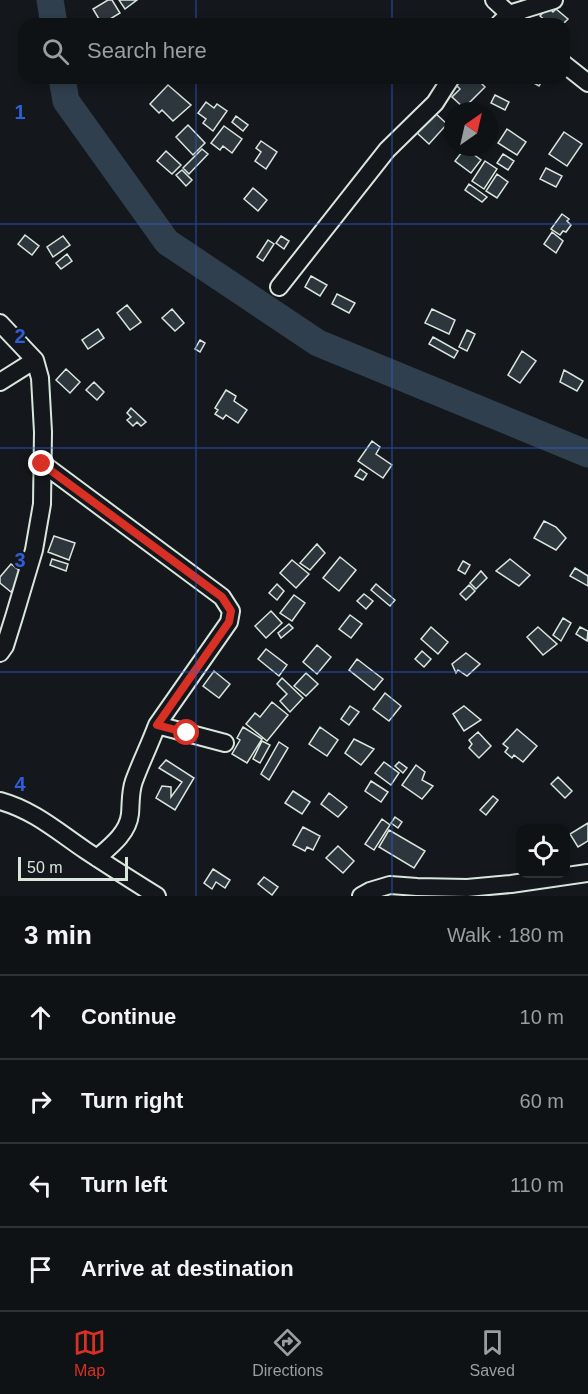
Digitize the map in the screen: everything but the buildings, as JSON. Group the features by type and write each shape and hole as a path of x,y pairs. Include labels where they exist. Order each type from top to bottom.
{"street":[{"path":"494,0 507,18"},
{"path":"515,18 554,0"},
{"path":"570,69 588,83"},
{"path":"279,287 387,150 435,103 447,84"},
{"path":"0,323 35,360 40,378 42,464 42,504 34,550 5,646 0,653"},
{"path":"0,382 35,360"},
{"path":"42,464 222,597 231,611 229,622 157,725 134,782 130,796 130,817 117,841 97,858"},
{"path":"157,725 225,743"},
{"path":"0,801 40,818 157,896"},
{"path":"361,896 390,885 416,892 511,884 588,873"}],"waterway":[{"path":"50,0 53,18"},
{"path":"63,84 66,101 167,242 318,343 588,454"}],"route":[{"path":"42,464 222,597 231,611 229,622 157,725 187,733"}]}
